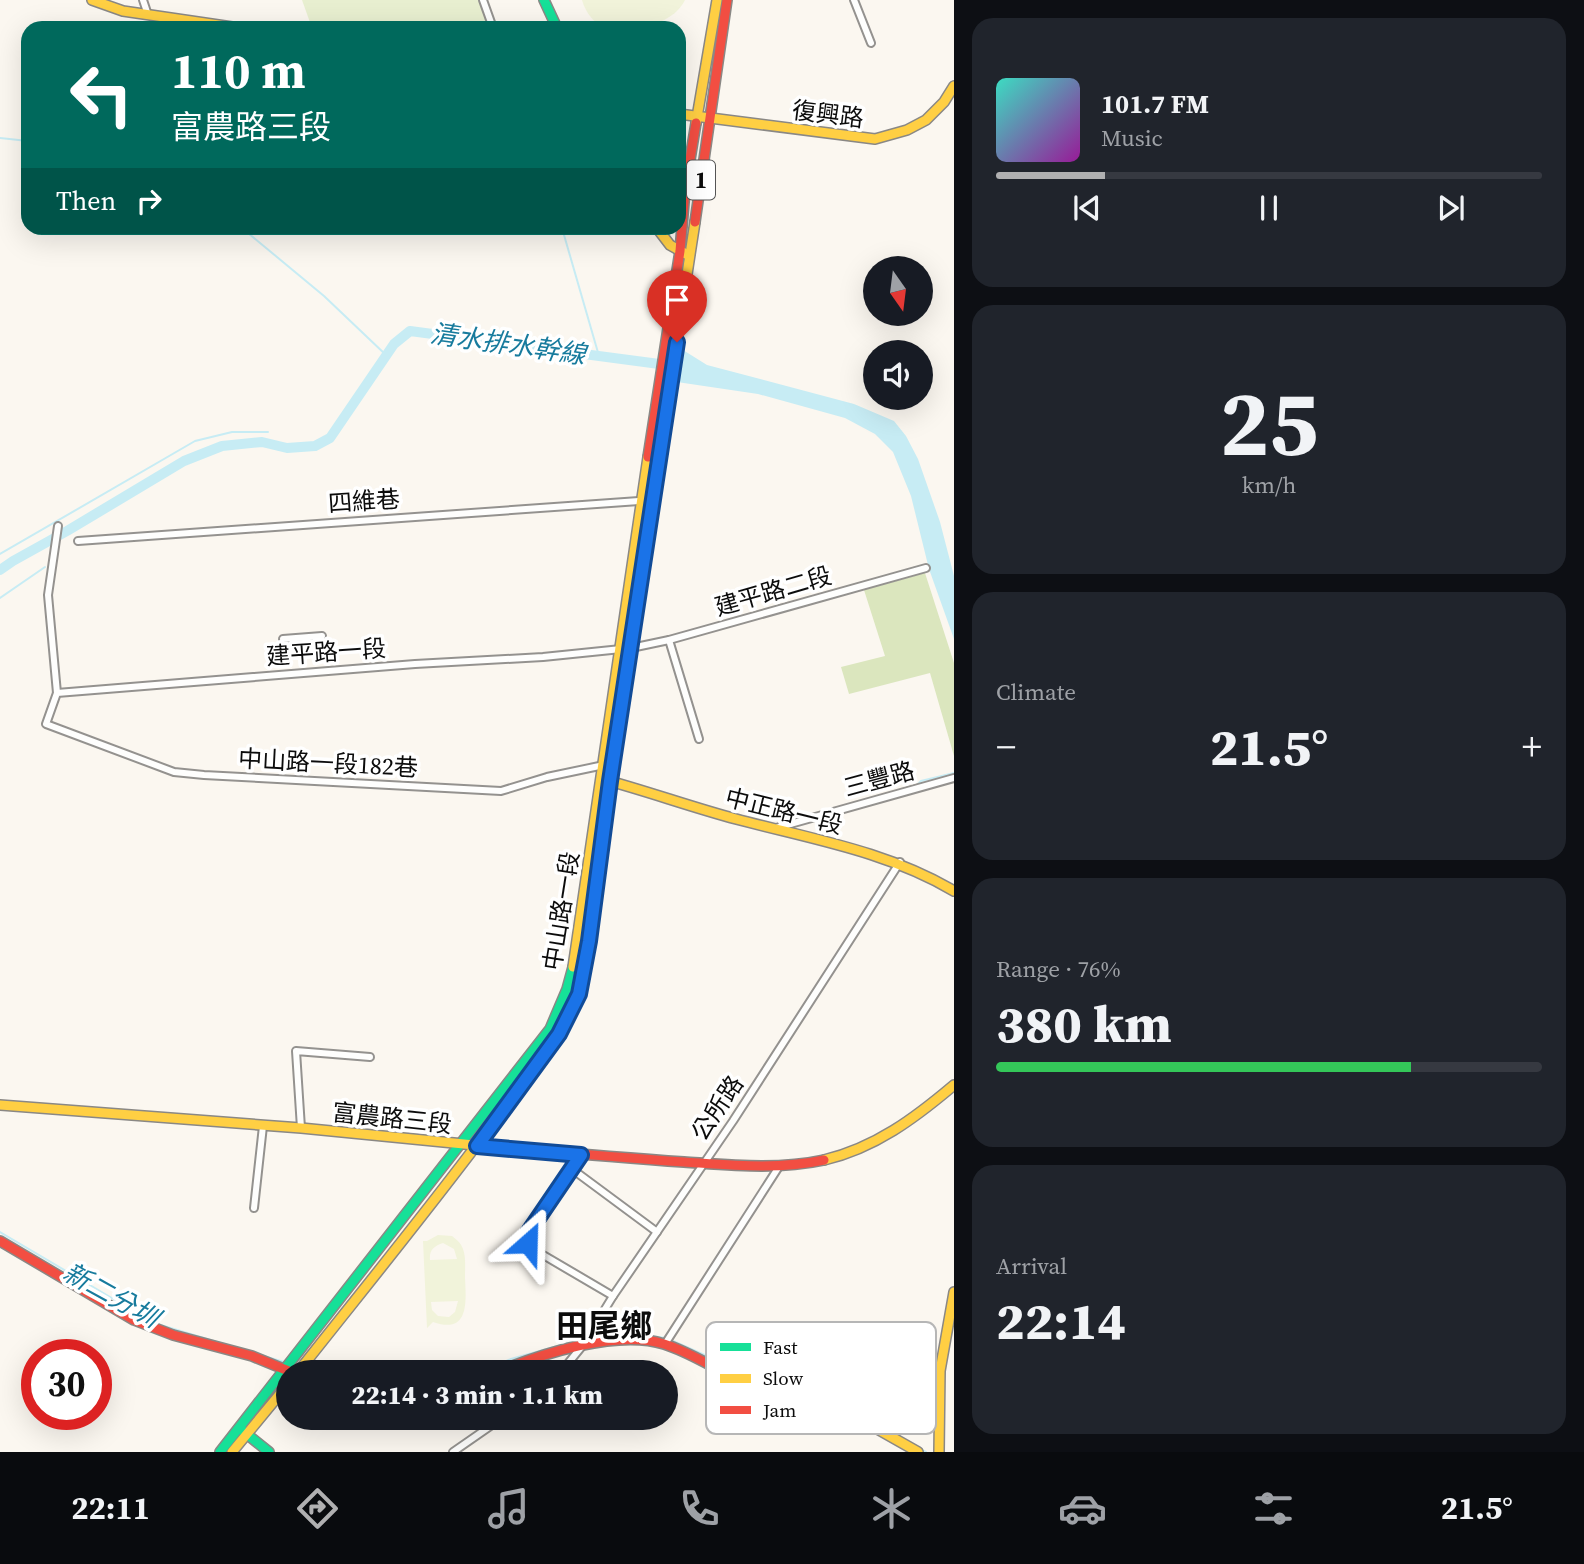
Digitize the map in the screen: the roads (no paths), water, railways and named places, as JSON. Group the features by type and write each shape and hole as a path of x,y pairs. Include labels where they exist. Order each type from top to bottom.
{"main road":[{"path":"92,0 123,11 190,21"},
{"path":"544,0 554,21"},
{"name":"1","path":"686,184 717,0"},
{"name":"1","path":"690,256 727,0"},
{"name":"復興路","path":"686,116 875,139 908,130 926,120 944,102 954,86"},
{"path":"662,235 670,245 690,256"},
{"name":"1","path":"680,251 681,235"},
{"name":"中山路一段","path":"626,649 641,500 680,251"},
{"name":"中山路一段","path":"296,1360 550,1029 567,989 574,964 653,500 690,256"},
{"name":"中山路一段","path":"308,1360 477,1146 559,1034 579,994 589,941 605,780"},
{"name":"中正路一段","path":"605,780 701,809 868,851 929,874 954,891"},
{"name":"富農路三段","path":"0,1105 301,1128 581,1155 703,1164 780,1165 805,1164 839,1156 878,1140 919,1115 954,1084"},
{"path":"0,1241 144,1325 276,1364"},
{"path":"939,1452 940,1371 954,1292"},
{"path":"528,1360 606,1340 641,1339 665,1344 706,1364"},
{"name":"中山路一段","path":"232,1452 242,1430 276,1386"},
{"name":"中山路一段","path":"220,1452 276,1396"},
{"path":"242,1430 269,1452"},
{"path":"886,1434 918,1452"}],"street":[{"path":"144,0 148,15"},
{"path":"483,0 490,21"},
{"path":"854,0 871,43"},
{"name":"四維巷","path":"78,541 180,536 653,500"},
{"path":"57,693 48,595 58,526"},
{"name":"建平路二段","path":"626,649 669,640 926,568"},
{"path":"284,639 322,636"},
{"path":"669,640 699,739"},
{"name":"建平路一段","path":"57,693 626,649"},
{"name":"中山路一段182巷","path":"57,693 46,724 174,772 501,791 547,777 608,765"},
{"name":"三豐路","path":"774,828 954,778"},
{"name":"公所路","path":"571,1360 703,1164 900,862"},
{"path":"301,1128 296,1051 370,1057"},
{"path":"254,1208 263,1126"},
{"path":"581,1155 526,1236 533,1249 613,1296"},
{"path":"665,1344 780,1165"},
{"path":"572,1169 657,1232"},
{"path":"453,1452 485,1430"}],"water":[{"path":"683,350 707,365 854,404 894,421 906,436 918,459 940,522 954,576 954,639 929,569 911,496 893,452 875,434 845,418 758,394 677,382"}],"waterway":[{"path":"0,138 21,140"},
{"path":"250,235 324,296 386,355"},
{"path":"564,235 599,356"},
{"name":"清水排水幹線","path":"0,570 184,461 222,446 262,442 287,448 315,446 330,438 394,344 410,331 682,367"},
{"path":"0,554 195,441 232,432 268,432"},
{"path":"0,598 45,567"},
{"path":"917,785 921,781 954,773"},
{"name":"新二分圳","path":"0,1232 154,1323 277,1360"},
{"name":"新二分圳","path":"591,1336 624,1335"},
{"name":"新二分圳","path":"650,1336 666,1338"},
{"name":"新二分圳","path":"509,1360 586,1338"},
{"name":"新二分圳","path":"671,1340 706,1356"},
{"name":"新二分圳","path":"920,1449 926,1452"}],"district":[{"name":"田尾鄉","path":"604,1326"}]}
